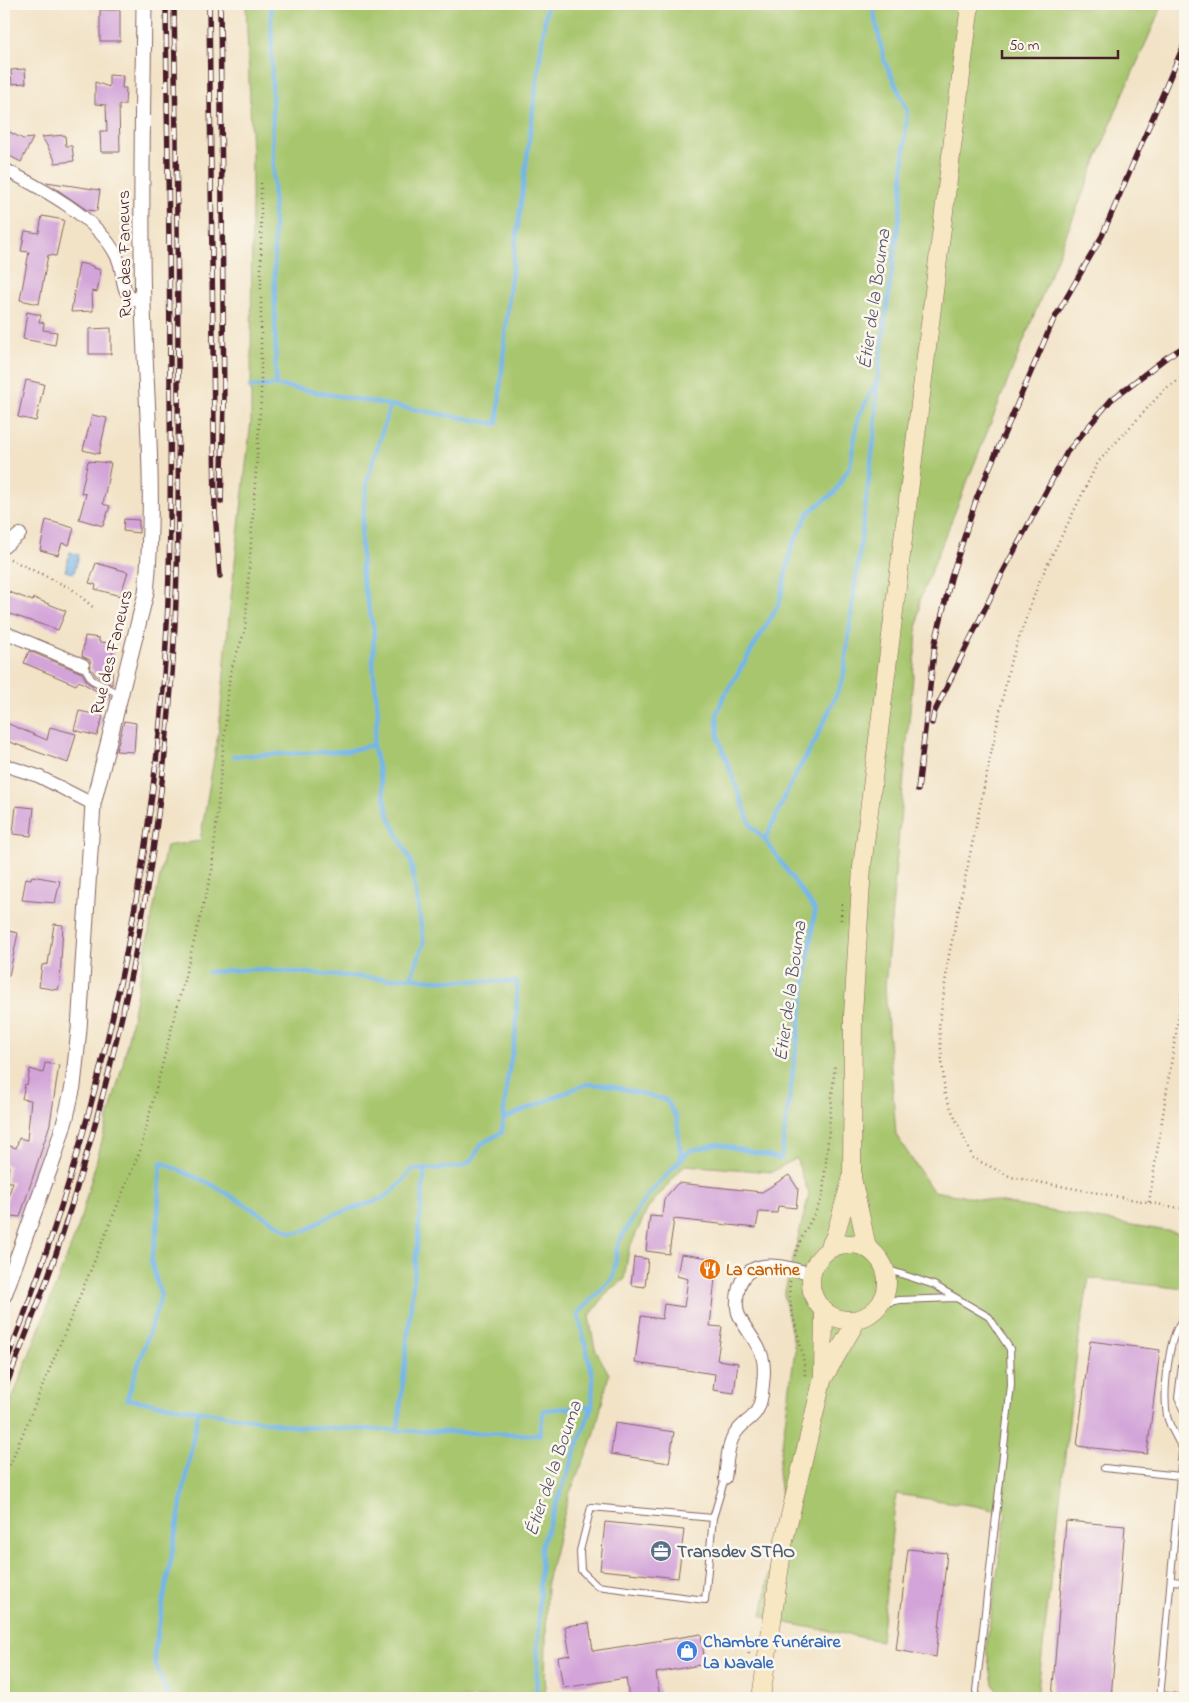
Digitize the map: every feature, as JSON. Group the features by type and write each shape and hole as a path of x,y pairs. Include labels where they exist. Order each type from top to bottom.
{"main road":[{"path":"867,1248 852,1178 853,1015 862,868 970,4"},
{"path":"828,1250 852,1178"},
{"path":"847,1243 867,1248 878,1257 886,1270 888,1285 881,1304 870,1314 857,1320 842,1320 824,1311 813,1295 812,1274 817,1260 828,1250 847,1243"},
{"path":"761,1698 783,1545 823,1377 824,1311"},
{"path":"823,1377 857,1320"}],"street":[{"name":"Rue des Faneurs","path":"4,1295 54,1157 73,1086 81,1010 93,804 119,694 140,622 149,559 150,499 143,302 144,4"},
{"path":"4,169 90,221 118,257 125,291 134,300 143,302"},
{"path":"4,547 20,534"},
{"path":"4,632 83,665"},
{"path":"4,765 38,776 93,804"},
{"path":"725,1478 734,1434 750,1421 757,1411 764,1374 763,1358 758,1344 738,1312 737,1297 740,1284 748,1273 757,1267 774,1265 812,1274"}],"lane":[{"path":"83,665 92,680 119,694"},
{"path":"886,1270 934,1285 989,1317 1010,1349 1012,1385 976,1691"},
{"path":"881,1304 899,1300 957,1298"},
{"path":"1184,1448 1167,1416 1167,1388 1169,1360 1174,1339 1179,1322 1185,1317"},
{"path":"1185,1341 1178,1398 1185,1414 1183,1477 1160,1697 1185,1698"},
{"path":"1104,1468 1183,1477"},
{"path":"713,1518 591,1507 580,1551 581,1570 597,1586 705,1600 713,1518 725,1478"},
{"path":"1171,1581 1185,1582"}],"path":[{"path":"4,1479 140,1151 212,871 228,718 230,673 245,630 247,611 261,397 261,180"},
{"path":"1185,376 1165,389 1098,462 1039,582 1010,663 949,955 939,1027 945,1095 973,1158 1012,1177 1185,1209"},
{"path":"4,556 72,589 94,608"},
{"path":"1150,1202 1181,1001 1185,956"}],"green space":[{"path":"246,4 1163,4 1118,106 920,599 885,987 896,1135 933,1191 1185,1234 1185,1289 1089,1278 1078,1343 1037,1698 1001,1698 993,1683 986,1648 1006,1513 976,1506 896,1494 881,1641 787,1623 762,1616 782,1503 778,1473 795,1350 784,1295 809,1194 796,1158 772,1172 685,1165 648,1208 629,1249 624,1280 610,1289 589,1317 595,1349 609,1374 594,1436 569,1495 547,1582 545,1698 4,1698 4,1420 78,1228 123,1064 166,846 200,841 219,729 230,606 251,421 252,156"}],"water":[{"path":"70,552 79,555 74,573 65,571"}],"building":[{"path":"100,10 120,10 120,41 100,41"},
{"path":"25,69 26,83 12,84 11,70"},
{"path":"109,75 123,76 122,88 126,88 125,105 119,105 120,152 101,152 100,131 107,131 106,105 95,104 95,82 109,87"},
{"path":"4,129 23,139 33,138 21,162 4,153"},
{"path":"65,135 66,146 72,146 74,161 55,163 42,137"},
{"path":"46,182 100,190 97,211 87,210"},
{"path":"42,216 64,220 56,256 48,255 39,304 20,300 29,252 21,251 25,231 39,233"},
{"path":"79,263 101,270 97,292 92,291 93,311 71,312"},
{"path":"27,312 41,315 39,322 44,323 43,330 57,332 55,345 23,339"},
{"path":"111,328 111,354 89,354 89,329"},
{"path":"26,380 44,384 36,421 18,417"},
{"path":"92,415 107,418 99,454 83,450"},
{"path":"88,461 111,463 103,504 110,506 103,526 79,519 86,494 81,493"},
{"path":"124,519 139,520 139,533 123,531"},
{"path":"46,520 74,528 69,545 62,543 58,555 40,550"},
{"path":"96,563 128,572 120,596 95,589 96,585 89,583"},
{"path":"4,590 33,601 34,598 66,611 58,630 4,612"},
{"path":"85,636 99,638 99,642 113,643 112,685 96,676 91,668 90,660 82,656"},
{"path":"29,651 82,673 88,683 110,695 109,698 79,681 76,685 24,663"},
{"path":"79,711 103,716 97,736 74,730"},
{"path":"124,721 136,723 134,752 116,751"},
{"path":"4,722 47,740 50,727 76,734 68,763 4,740"},
{"path":"16,806 34,808 31,836 13,834"},
{"path":"32,876 60,881 55,903 22,900 26,878 31,879"},
{"path":"54,924 63,925 58,990 39,987 42,965 48,964"},
{"path":"4,930 18,933 9,976 4,976"},
{"path":"45,1063 59,1065 50,1124 20,1217 4,1215 4,1209 13,1182 7,1182 9,1166 4,1164 4,1155 7,1145 16,1148 19,1138 27,1140 31,1100 22,1099 25,1084 27,1085 30,1069 43,1073"},
{"path":"789,1175 798,1189 796,1208 778,1206 777,1213 759,1212 756,1228 674,1219 669,1254 646,1251 650,1216 662,1217 664,1199 678,1183 762,1192"},
{"path":"681,1254 717,1259 710,1326 722,1327 717,1360 738,1363 734,1393 713,1390 715,1374 635,1363 641,1316 662,1319 664,1304 684,1307 688,1279 677,1276"},
{"path":"634,1257 648,1259 645,1287 631,1285"},
{"path":"1090,1341 1160,1350 1147,1454 1077,1446"},
{"path":"615,1423 674,1432 669,1463 611,1454"},
{"path":"1066,1521 1125,1526 1111,1698 1052,1698"},
{"path":"605,1522 684,1530 678,1578 600,1570"},
{"path":"908,1549 947,1553 936,1657 896,1650"},
{"path":"589,1623 593,1651 701,1634 705,1664 656,1673 660,1698 629,1698 626,1678 563,1688 558,1657 570,1655 565,1626"}],"waterway":[{"path":"271,4 276,385"},
{"path":"250,387 276,385 497,424 509,294 547,4"},
{"name":"Étier de la Bouma","path":"536,1698 541,1546 592,1406 593,1378 578,1313 613,1278 618,1243 646,1197 689,1151 718,1144 781,1159 815,910 765,840 751,826 718,738 717,713 723,698 779,604 792,546 809,512 835,492 850,466 858,418 877,380 901,205 907,109 884,60 872,4"},
{"path":"765,840 794,777 815,741 843,680 875,431 877,381"},
{"path":"390,406 367,481 361,536 362,578 374,630 373,666 378,712 373,745 389,817 411,862 424,943 411,977"},
{"path":"234,756 347,751 373,745"},
{"path":"208,972 255,969 388,979 411,977 431,980 517,982 516,1032 507,1081 502,1132 481,1144 473,1159 461,1167 411,1170 402,1182 384,1197 325,1218 298,1233 292,1233 211,1184 161,1162 157,1232 151,1261 161,1296 127,1399 299,1427 539,1435 544,1410 592,1406"},
{"path":"503,1119 586,1084 607,1085 666,1100 677,1119 681,1159"},
{"path":"398,1430 425,1169"},
{"path":"169,1698 155,1663 154,1653 198,1411"}],"railway":[{"path":"4,1368 59,1214 103,1056 137,896 159,734 166,646 170,513 170,286 166,4"},
{"path":"4,1391 57,1251 77,1188 112,1060 140,930 160,799 171,689 177,556 178,285 174,4"},
{"path":"209,4 215,512 220,576"},
{"path":"220,4 224,405 221,502"},
{"path":"918,790 935,643 951,578 977,497 1053,321 1102,236 1185,42"},
{"path":"932,723 934,713 1002,574 1067,452 1111,400 1167,357 1185,346"}],"place":[{"name":"La cantine","path":"710,1269"},
{"name":"Transdev STAO","path":"661,1551"},
{"name":"Chambre funéraire La Navale","path":"687,1651"}]}
